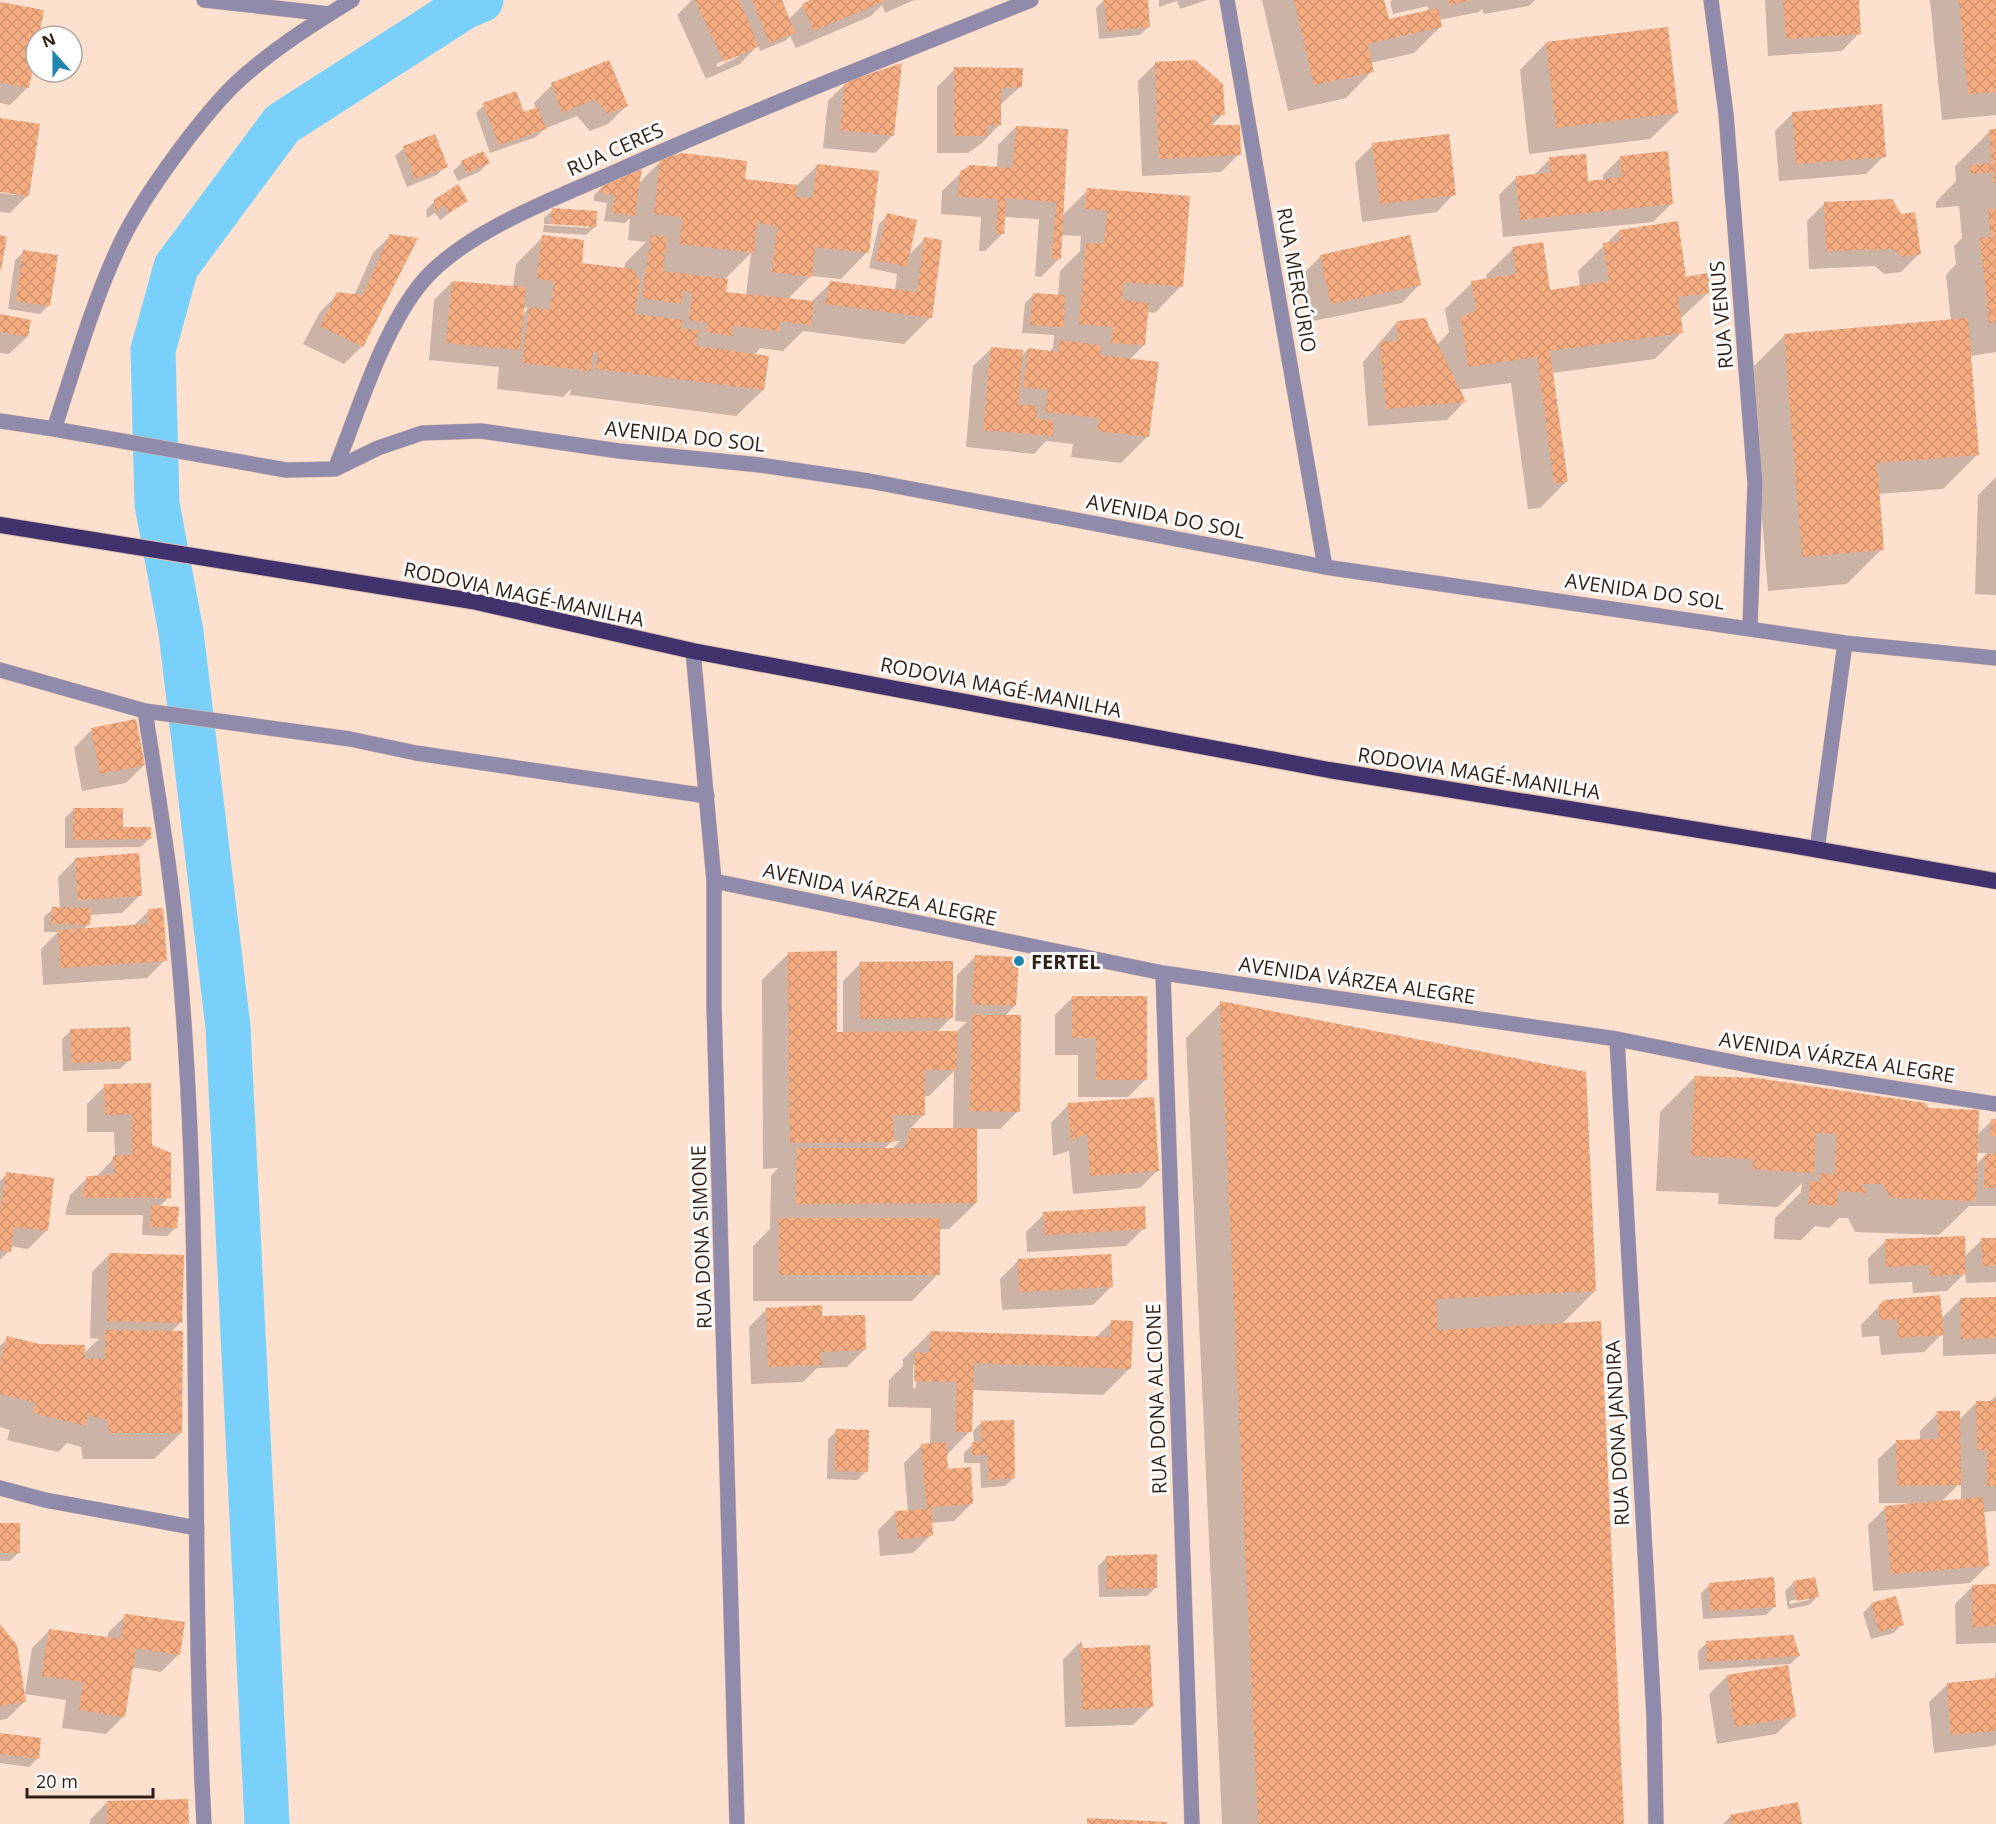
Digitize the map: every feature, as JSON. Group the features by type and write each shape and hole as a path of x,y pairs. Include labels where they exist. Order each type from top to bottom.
{"highway":[{"name":"RODOVIA MAGÉ-MANILHA","path":"0,525 472,601 693,651 1329,770 1996,881"}],"street":[{"path":"204,0 328,14"},
{"path":"54,429 89,324 123,240 159,180 234,86 278,49 352,0"},
{"name":"RUA CERES","path":"335,469 394,325 411,296 451,255 534,208 720,125 1031,0"},
{"name":"RUA MERCÚRIO","path":"1227,0 1325,567"},
{"name":"RUA VENUS","path":"1711,0 1726,114 1755,483 1750,627"},
{"path":"0,422 54,429 286,471 335,469"},
{"name":"AVENIDA DO SOL","path":"335,469 378,448 422,433 481,431 619,451 760,465 868,481 1325,567 1750,627 1845,643 1996,658"},
{"path":"1817,850 1845,643"},
{"name":"RUA DONA SIMONE","path":"693,651 714,881 714,1006 737,1824"},
{"path":"0,670 145,711 178,717 350,739 416,753 707,796"},
{"path":"145,711 169,868 179,962 192,1184 198,1713 204,1824"},
{"name":"AVENIDA VÁRZEA ALEGRE","path":"714,881 1163,973 1617,1040 1758,1066 1996,1104"},
{"name":"RUA DONA ALCIONE","path":"1163,973 1192,1824"},
{"name":"RUA DONA JANDIRA","path":"1617,1040 1654,1717 1656,1824"},
{"path":"0,1488 45,1500 197,1528"}],"building":[{"path":"695,0 739,0 759,46 724,62"},
{"path":"752,0 782,0 795,33 769,43"},
{"path":"810,0 886,0 814,31 802,4"},
{"path":"1104,0 1148,0 1150,27 1107,31"},
{"path":"1294,0 1384,0 1389,19 1438,8 1442,27 1367,44 1374,72 1314,85"},
{"path":"1448,0 1468,0 1468,1 1449,5"},
{"path":"1783,0 1859,0 1861,34 1786,39"},
{"path":"1959,0 1996,0 1996,92 1968,94"},
{"path":"0,2 44,10 41,24 24,24 24,84 30,84 29,88 0,82"},
{"path":"1668,27 1678,113 1556,128 1546,42"},
{"path":"609,60 628,106 608,114 595,99 562,113 551,83"},
{"path":"1195,60 1223,84 1225,115 1212,115 1212,125 1240,125 1241,155 1159,159 1155,62"},
{"path":"902,63 894,136 840,130 845,82"},
{"path":"954,67 1023,68 1022,87 1001,88 1001,125 987,125 987,136 954,136"},
{"path":"516,91 524,112 538,107 546,129 499,145 483,103"},
{"path":"1882,104 1886,157 1796,164 1792,112"},
{"path":"0,118 40,124 29,196 0,192"},
{"path":"1016,126 1068,129 1061,259 1052,259 1056,202 1006,198 1004,234 996,233 998,199 958,197 960,172 970,165 1013,168"},
{"path":"1996,129 1996,183 1994,183 1993,172 1970,174 1970,165 1992,163 1989,130"},
{"path":"435,134 448,167 415,179 403,146"},
{"path":"1449,134 1456,195 1380,204 1372,143"},
{"path":"483,151 490,163 467,173 461,161"},
{"path":"1668,151 1673,204 1520,220 1516,176 1551,173 1549,157 1586,154 1588,181 1622,177 1620,156"},
{"path":"682,153 747,161 745,179 797,185 796,197 813,198 817,164 879,171 869,253 815,247 812,277 772,272 777,226 757,223 754,253 679,244 682,217 654,214 660,159"},
{"path":"642,167 635,216 612,213 615,195 601,193 602,185"},
{"path":"458,184 468,201 449,213 444,205 435,211 434,200"},
{"path":"1087,188 1190,196 1183,287 1123,282 1122,300 1149,303 1145,345 1111,343 1113,327 1079,324 1086,243 1104,244 1107,210 1085,209"},
{"path":"1892,199 1901,214 1915,212 1921,254 1903,257 1893,249 1826,251 1824,202"},
{"path":"552,208 597,211 596,227 551,224"},
{"path":"1988,209 1996,209 1996,322 1989,323 1980,238 1991,237"},
{"path":"887,213 917,220 907,267 876,260"},
{"path":"1678,221 1686,277 1708,273 1711,293 1678,297 1683,333 1550,351 1568,482 1554,483 1537,357 1468,367 1461,318 1476,310 1471,281 1516,274 1512,247 1543,242 1550,290 1609,281 1603,243 1620,241 1619,230"},
{"path":"390,234 418,238 363,347 320,326 337,292 363,295"},
{"path":"0,235 7,237 1,270 0,270"},
{"path":"542,235 584,240 582,263 633,269 640,282 635,314 682,320 681,328 698,330 696,346 769,356 764,390 596,369 598,352 593,352 591,371 522,363 529,307 550,310 554,281 537,279"},
{"path":"651,235 667,237 663,271 728,279 726,292 814,301 811,325 780,321 780,331 734,326 732,336 706,332 708,323 689,320 692,292 683,291 681,304 642,298"},
{"path":"1410,235 1421,285 1331,304 1320,255"},
{"path":"924,237 942,240 932,318 825,304 830,281 917,292"},
{"path":"23,250 58,255 50,306 16,301"},
{"path":"452,281 526,287 520,350 446,343"},
{"path":"1033,293 1065,295 1064,327 1030,325"},
{"path":"0,314 31,320 28,337 0,332"},
{"path":"1425,318 1466,402 1386,409 1380,342 1398,341 1397,321"},
{"path":"1968,318 1979,455 1877,463 1884,550 1802,557 1784,334"},
{"path":"1059,340 1101,345 1100,355 1159,362 1149,437 1097,431 1099,418 1045,412 1048,390 1023,387 1028,348 1058,352"},
{"path":"991,347 1023,350 1018,404 1037,406 1037,419 1054,421 1053,436 983,430"},
{"path":"136,719 145,765 100,774 91,728"},
{"path":"73,808 123,808 123,827 151,827 151,839 73,840"},
{"path":"139,853 142,896 78,900 75,858"},
{"path":"52,907 91,908 90,925 51,924"},
{"path":"163,908 167,961 61,968 58,930 149,924 148,909"},
{"path":"837,951 837,1032 958,1031 957,1070 925,1070 925,1115 893,1115 894,1142 790,1143 788,952"},
{"path":"975,955 1019,957 1016,1006 972,1004"},
{"path":"953,961 953,1018 860,1019 860,962"},
{"path":"1072,996 1147,996 1147,1080 1096,1080 1096,1038 1072,1038"},
{"path":"1220,1001 1586,1072 1596,1291 1437,1299 1438,1330 1601,1321 1624,1824 1258,1824"},
{"path":"972,1015 1021,1015 1020,1112 970,1111"},
{"path":"130,1027 131,1061 72,1063 70,1029"},
{"path":"1695,1076 1757,1078 1925,1103 1929,1108 1979,1110 1976,1201 1890,1198 1883,1184 1863,1184 1866,1193 1838,1191 1837,1206 1808,1204 1810,1181 1820,1182 1820,1173 1834,1175 1837,1134 1816,1133 1814,1173 1752,1169 1753,1159 1691,1156"},
{"path":"151,1083 152,1145 171,1153 171,1198 82,1198 87,1176 114,1175 113,1156 132,1155 132,1114 105,1115 104,1084"},
{"path":"1154,1097 1159,1171 1090,1176 1087,1134 1071,1140 1068,1103"},
{"path":"1991,1119 1996,1119 1996,1136 1990,1136"},
{"path":"911,1128 977,1128 977,1203 796,1204 797,1148 904,1148"},
{"path":"1985,1154 1996,1154 1996,1188 1984,1188"},
{"path":"6,1172 54,1178 48,1231 14,1227 11,1252 0,1250 0,1213"},
{"path":"151,1205 179,1207 177,1228 150,1227"},
{"path":"1145,1206 1146,1229 1045,1235 1043,1212"},
{"path":"779,1218 940,1218 940,1275 779,1275"},
{"path":"1965,1236 1966,1274 1930,1276 1929,1265 1886,1267 1885,1239"},
{"path":"1981,1238 1996,1238 1996,1266 1983,1266"},
{"path":"109,1253 184,1255 182,1323 107,1321"},
{"path":"1111,1254 1113,1287 1019,1292 1018,1259"},
{"path":"1940,1295 1944,1335 1898,1338 1897,1319 1880,1320 1878,1306 1884,1300"},
{"path":"1996,1297 1996,1338 1961,1339 1960,1298"},
{"path":"822,1305 822,1316 865,1315 866,1350 821,1352 822,1365 768,1367 766,1308"},
{"path":"1111,1320 1133,1321 1131,1369 974,1363 972,1432 956,1432 957,1382 914,1381 915,1352 929,1353 930,1331 1110,1337"},
{"path":"105,1330 183,1331 182,1433 110,1433 107,1420 88,1415 86,1426 33,1413 36,1403 0,1394 0,1364 7,1336 39,1344 85,1345 85,1359 105,1359"},
{"path":"1976,1401 1996,1401 1996,1486 1987,1486 1987,1450 1977,1450"},
{"path":"1937,1411 1960,1411 1961,1485 1897,1486 1896,1440 1938,1439"},
{"path":"1014,1420 1015,1478 989,1480 988,1455 972,1455 972,1442 982,1442 981,1421"},
{"path":"836,1429 869,1430 868,1472 835,1471"},
{"path":"946,1442 948,1469 971,1467 973,1504 931,1507 933,1536 898,1539 895,1511 927,1509 921,1444"},
{"path":"1983,1497 1989,1566 1891,1574 1885,1506"},
{"path":"0,1523 20,1523 20,1553 0,1553"},
{"path":"1157,1554 1157,1588 1107,1589 1106,1556"},
{"path":"1774,1577 1776,1607 1711,1611 1709,1583"},
{"path":"1815,1577 1819,1597 1797,1601 1793,1581"},
{"path":"1996,1584 1996,1626 1973,1627 1972,1585"},
{"path":"1896,1596 1904,1625 1879,1632 1871,1603"},
{"path":"125,1614 185,1622 180,1655 136,1648 125,1717 79,1710 83,1682 42,1676 49,1629 121,1639"},
{"path":"0,1624 17,1645 26,1702 0,1706"},
{"path":"1793,1635 1800,1656 1707,1662 1706,1641"},
{"path":"1080,1640 1083,1648 1150,1645 1153,1707 1082,1710"},
{"path":"1788,1665 1796,1717 1735,1727 1727,1675"},
{"path":"1996,1678 1996,1731 1951,1735 1947,1683"},
{"path":"0,1733 41,1738 39,1759 0,1754"},
{"path":"188,1799 189,1824 107,1824 107,1801"},
{"path":"1798,1802 1802,1824 1732,1824 1730,1815"},
{"path":"1087,1818 1167,1822 1167,1824 1087,1824"}],"waterway":[{"path":"267,1824 228,1027 181,632 157,504 153,350 176,267 282,124 464,7 481,0"}],"place":[{"name":"FERTEL","path":"1019,961"}]}
